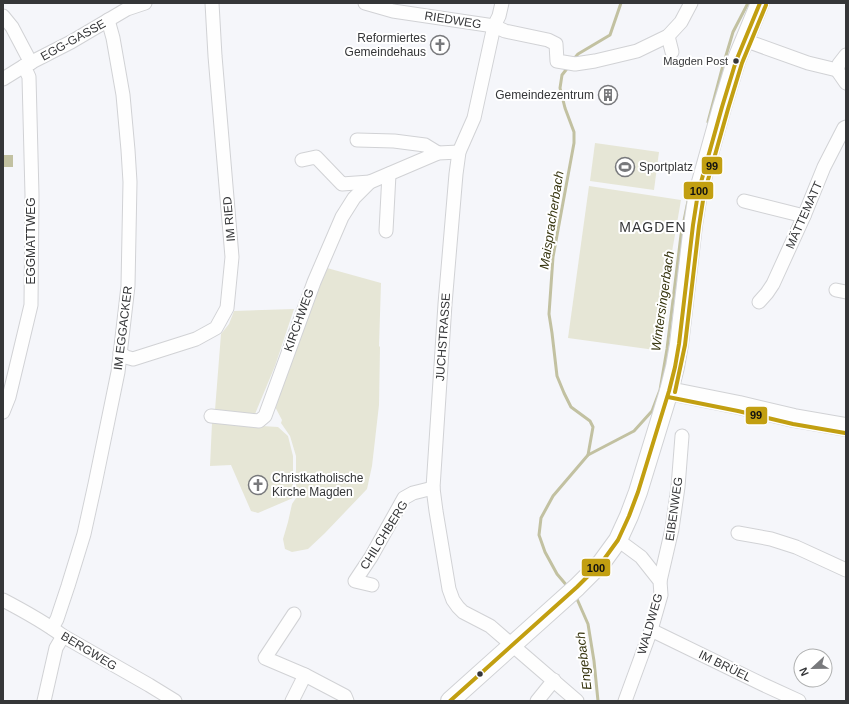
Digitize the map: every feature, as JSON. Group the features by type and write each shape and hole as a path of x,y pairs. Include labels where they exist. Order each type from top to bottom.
{"main road":[{"path":"450,701 571,592 602,562 618,540 629,516 638,492 669,390 679,344 698,193 736,61 760,3"},
{"path":"669,390 794,418 846,427"}],"street":[{"name":"EGG-GASSE","path":"3,79 108,20 145,3"},
{"name":"IM RIED","path":"120,353 133,359 196,338 216,328 228,308 232,257 212,3"},
{"name":"RIEDWEG","path":"365,3 393,11 494,26 505,31 548,40 556,44 557,61 575,64 595,62 637,51 668,36"},
{"name":"JUCHSTRASSE","path":"502,3 499,16 494,26 474,118 459,152 445,304 433,488 449,589 454,600 463,612 490,626 577,701"},
{"path":"672,52 668,36 681,22 691,3"},
{"name":"EGGMATTWEG","path":"3,16 12,27 27,65 29,77 32,195 31,305 9,396 3,412"},
{"name":"IM EGGACKER","path":"52,628 60,612 84,534 118,372 128,286 130,182 123,95 113,38 108,20"},
{"path":"744,40 808,63 837,70 846,83"},
{"path":"837,70 839,64 846,55"},
{"name":"MÄTTEMATT","path":"759,302 773,284 804,216 824,167 844,128 846,127"},
{"path":"357,140 394,141 425,145 438,154"},
{"name":"KIRCHWEG","path":"302,160 316,157 342,184 370,182 438,154 459,152"},
{"path":"386,231 389,174"},
{"name":"KIRCHWEG","path":"211,416 259,421 264,416 314,282 342,217 354,198 370,182"},
{"path":"744,200 804,216"},
{"name":"EIBENWEG","path":"660,581 672,529 678,487 682,436"},
{"name":"CHILCHBERG","path":"372,585 354,581 371,557 404,498 413,493 433,488"},
{"path":"738,533 771,539 796,547 846,570"},
{"name":"WALDWEG","path":"618,540 641,557 660,581 661,595 651,630 625,701"},
{"name":"BERGWEG","path":"3,600 25,611 63,636 175,701"},
{"path":"294,614 265,658 305,675 345,696 347,701"},
{"name":"IM BRÜEL","path":"651,630 799,701"},
{"path":"44,701 56,648 63,636"},
{"path":"292,701 305,675"},
{"path":"536,701 554,680"}],"shaded area":[{"name":"Sportplatz","path":"595,143 659,152 654,190 590,181"},
{"path":"4,155 13,155 13,167 4,167"},
{"path":"589,186 681,200 655,350 568,338"},
{"path":"327,268 381,283 379,405 372,466 367,489 308,549 292,552 285,549 283,539 292,504 296,498 296,456 290,436 281,423 282,420 273,403"},
{"path":"294,309 275,366 255,414 215,410 221,334 229,324 234,311"},
{"path":"212,423 278,427 288,436 293,456 293,498 258,513 251,511 231,465 210,466"}],"waterway":[{"name":"Maispracherbach","path":"573,60 578,54 610,35 621,3"},
{"name":"Wintersingerbach","path":"708,122 733,32 748,3"},
{"name":"Maispracherbach","path":"569,66 562,75 560,88 565,108 574,132 574,143 553,257 549,314 557,376 571,407 590,421 593,427 588,455"},
{"name":"Wintersingerbach","path":"568,587 557,574 545,552 539,535 541,518 553,496 588,455 634,431 652,411 660,390 667,349 681,235 688,201"},
{"name":"Engebach","path":"575,597 588,624 598,701"}],"transit line":[{"name":"100","path":"450,701 577,587 602,562 618,540 629,516 638,492 675,367 698,193 736,61 760,3"},
{"name":"99","path":"675,392 685,345 704,194 742,63 766,5"},
{"name":"99","path":"668,397 793,424 845,433"}],"place":[{"name":"Reformiertes Gemeindehaus","path":"440,45"},
{"name":"Magden Post","path":"736,61"},
{"name":"Gemeindezentrum","path":"608,95"},
{"name":"Sportplatz","path":"625,167"},
{"name":"Christkatholische Kirche Magden","path":"258,485"}],"district":[{"name":"MAGDEN","path":"653,227"}]}
